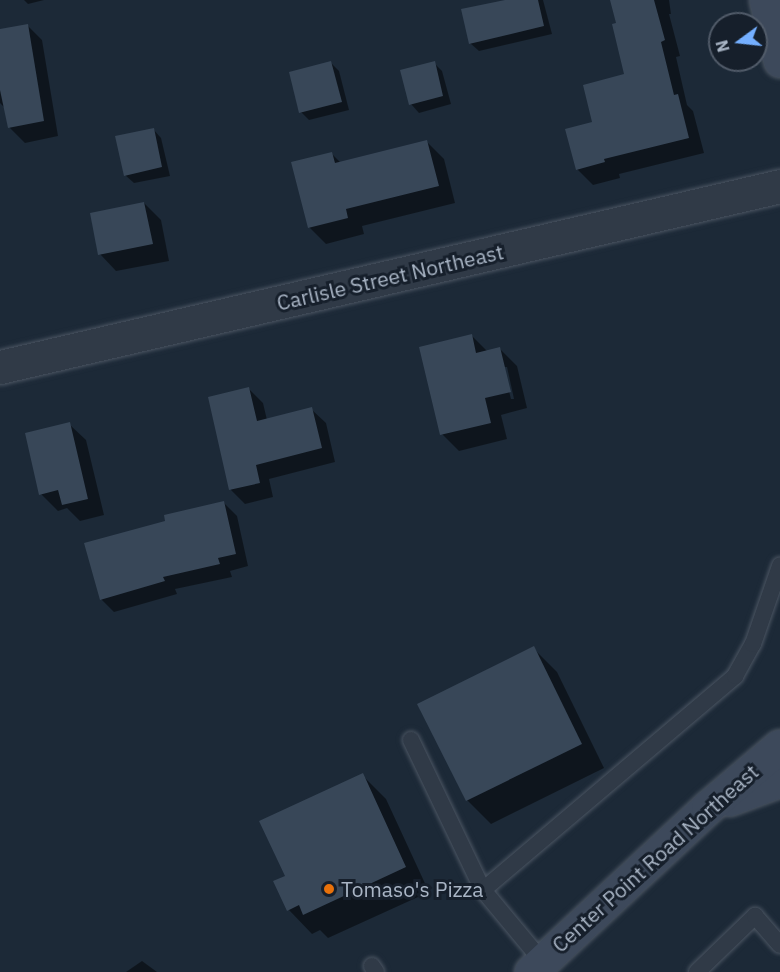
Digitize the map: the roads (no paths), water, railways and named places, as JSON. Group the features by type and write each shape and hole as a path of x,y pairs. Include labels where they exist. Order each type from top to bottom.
{"main road":[{"path":"766,0 780,60"},
{"name":"Center Point Road Northeast","path":"537,967 708,807 780,746"},
{"path":"708,807 780,780"}],"street":[{"name":"Carlisle Street Northeast","path":"0,367 780,186"}],"lane":[{"path":"483,890 735,676 753,644 780,567"},
{"path":"411,740 483,890 537,967"},
{"path":"697,972 755,916 780,945"}],"place":[{"name":"Tomaso's Pizza","path":"329,889"}]}
